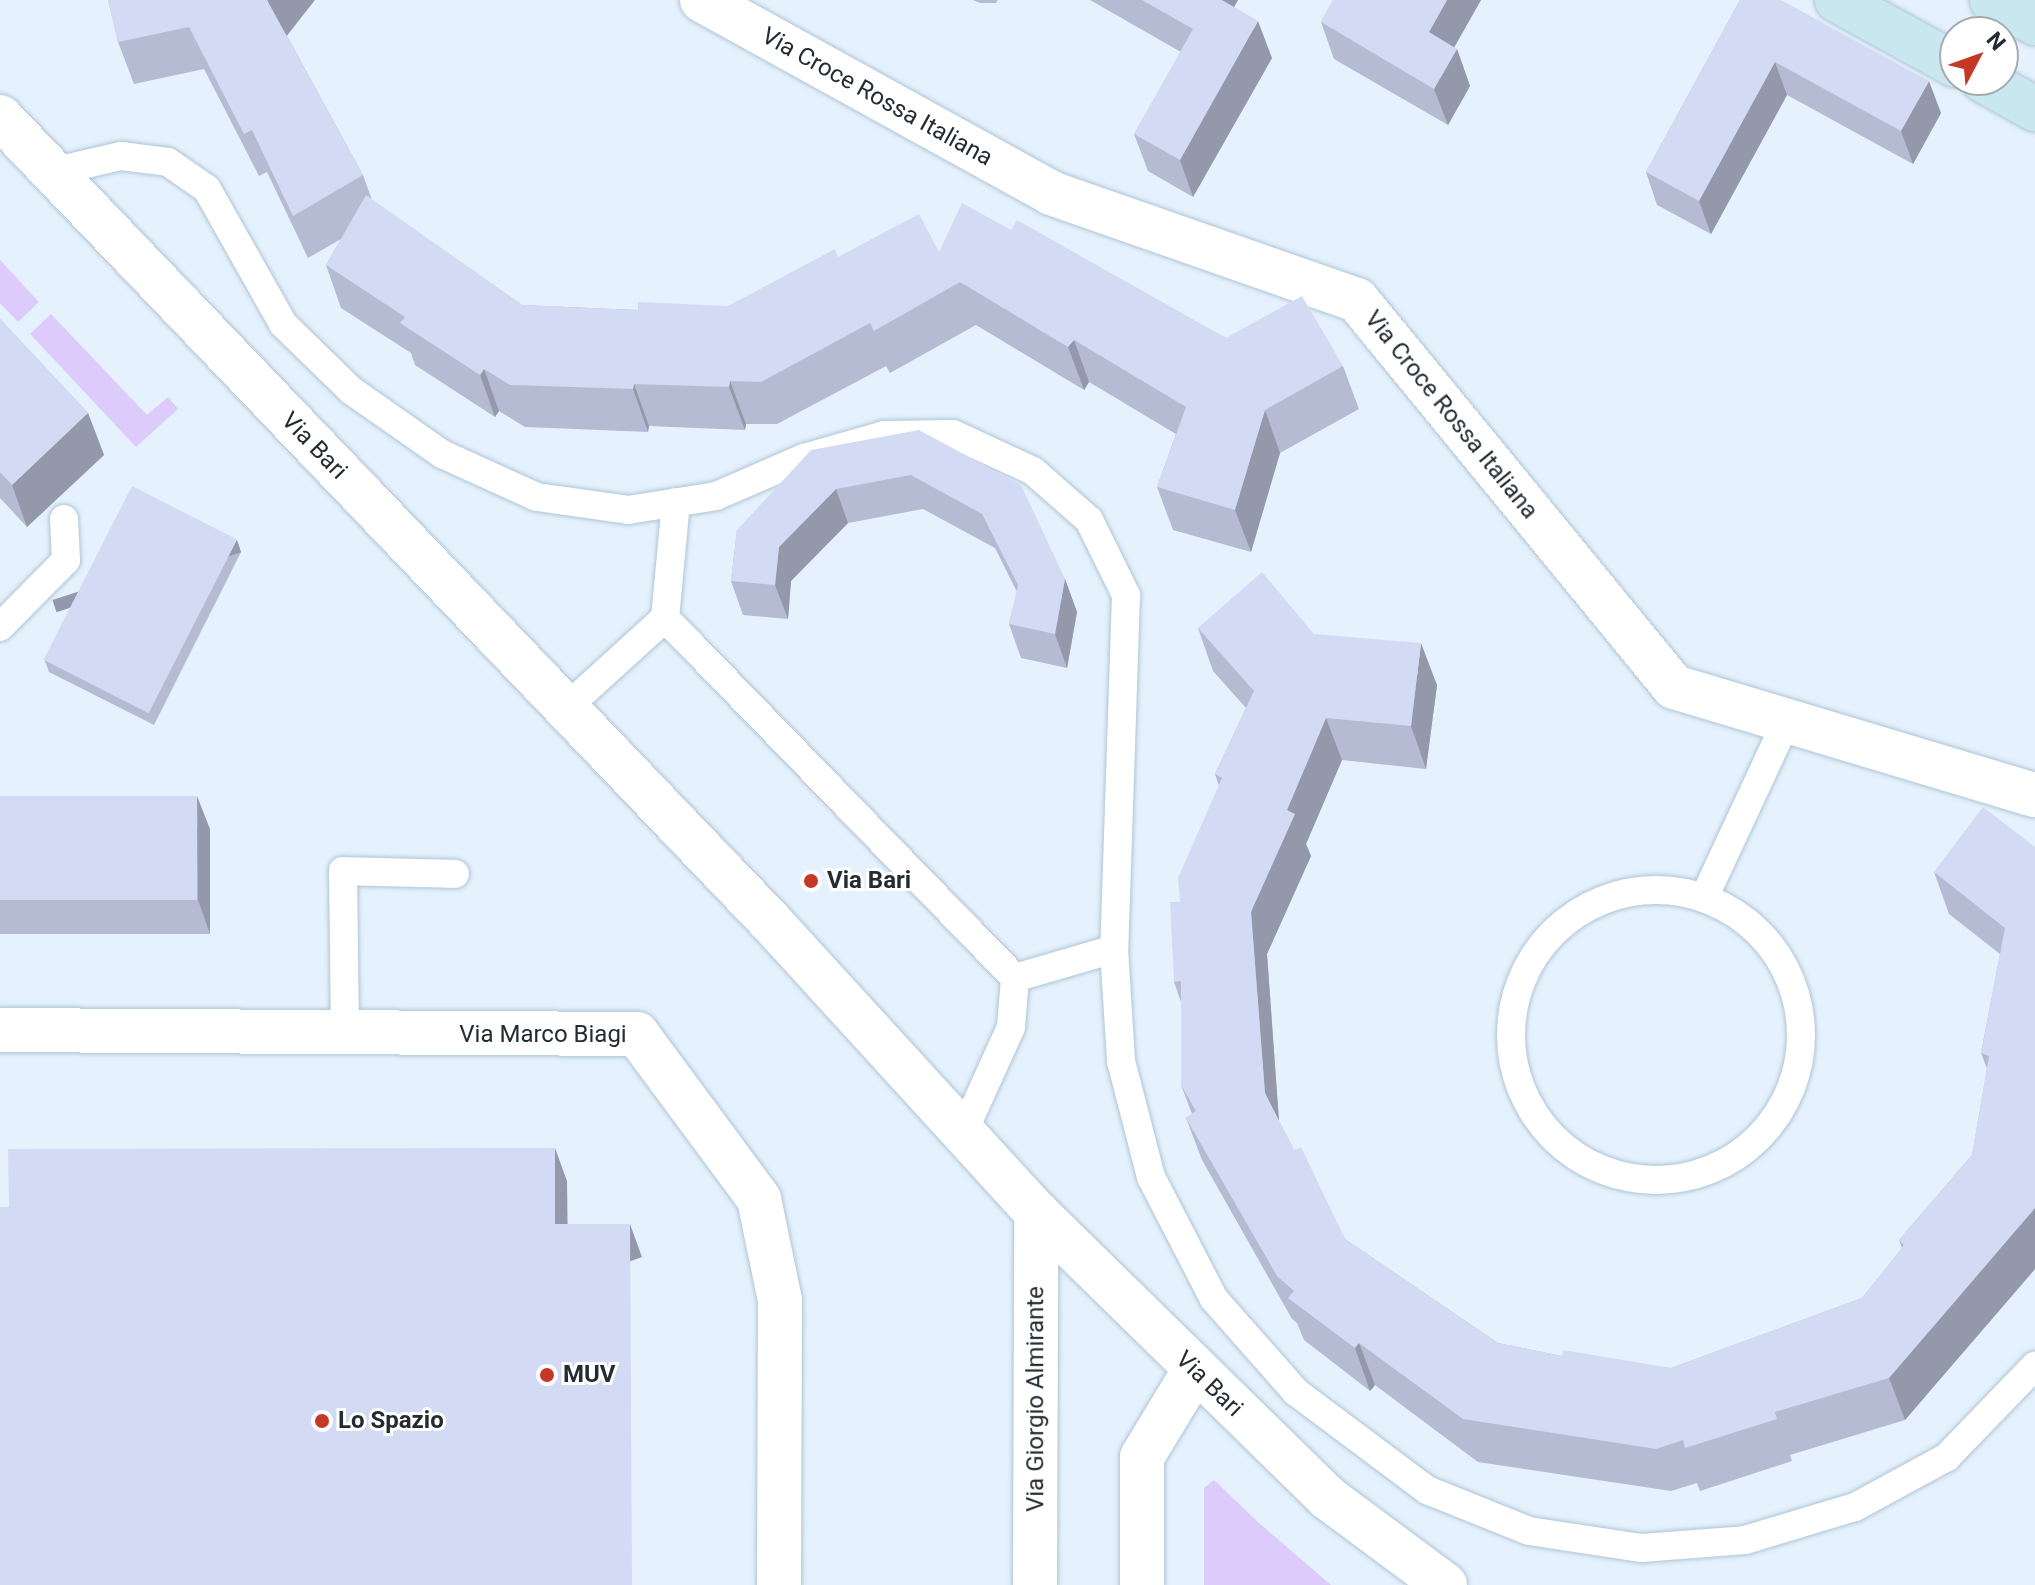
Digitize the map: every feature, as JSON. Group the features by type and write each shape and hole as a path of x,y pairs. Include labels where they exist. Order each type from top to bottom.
{"main road":[{"path":"1837,0 1939,56"},
{"path":"1992,0 2035,23"},
{"path":"2012,96 2035,109"}],"street":[{"name":"Via Croce Rossa Italiana","path":"702,0 1051,193 1357,300 1674,687 2035,795"},
{"name":"Via Bari","path":"0,117 566,708 1036,1212 1194,1371 1328,1498 1445,1585"},
{"name":"Via Marco Biagi","path":"0,1030 637,1034 759,1199 780,1300 779,1585"},
{"name":"Via Giorgio Almirante","path":"1035,1585 1036,1212"},
{"path":"1142,1585 1142,1457 1194,1371"}],"lane":[{"path":"52,172 121,156 168,162 207,189 283,324 352,391 442,454 537,497 628,510 716,496 804,458 884,435 953,434 1033,471 1089,520 1126,595 1114,949 1121,1061 1151,1177 1214,1299 1296,1392 1427,1490 1529,1531 1642,1548 1745,1540 1855,1507 1947,1457 2035,1366"},
{"path":"566,708 665,618 676,502"},
{"path":"0,627 66,560 64,519"},
{"path":"665,618 1015,978 1011,1027 963,1133"},
{"path":"1704,898 1787,720"},
{"path":"345,1033 343,871 455,874"},
{"path":"1658,889 1704,898 1747,922 1780,959 1799,1005 1800,1055 1786,1102 1756,1143 1714,1169 1666,1181 1616,1175 1572,1154 1539,1121 1517,1080 1510,1035 1518,989 1538,948 1585,909 1613,896 1658,889"},
{"path":"1015,978 1114,949"}],"shaded area":[{"path":"0,260 39,302 18,322 0,303"},
{"path":"51,314 147,415 168,397 178,409 136,447 30,334"},
{"path":"1214,1480 1331,1585 1204,1585 1204,1488"}],"building":[{"path":"108,0 267,0 363,175 293,216 252,130 244,134 189,27 118,42"},
{"path":"1142,0 1222,0 1258,21 1180,160 1134,134 1193,29"},
{"path":"1333,0 1447,0 1429,32 1457,49 1434,89 1321,22"},
{"path":"1740,0 1781,0 1929,81 1901,131 1775,62 1699,201 1646,172"},
{"path":"366,195 522,305 638,310 638,302 728,306 835,249 838,257 919,214 939,252 962,203 1011,230 1017,220 1226,338 1302,296 1343,366 1265,410 1235,510 1157,487 1186,407 1074,340 1068,347 960,282 874,331 870,323 761,382 730,381 729,387 634,384 633,389 510,385 484,369 480,375 400,323 405,317 326,265"},
{"path":"0,319 88,413 12,485 0,472"},
{"path":"919,430 1021,485 1065,579 1055,634 1009,624 1018,585 982,514 911,475 836,489 779,547 775,585 731,581 737,530 811,450"},
{"path":"132,486 237,540 149,713 43,660"},
{"path":"1262,572 1314,634 1421,643 1411,726 1326,718 1287,810 1295,814 1251,912 1265,1093 1294,1150 1301,1147 1345,1239 1498,1343 1562,1356 1563,1350 1671,1368 1862,1298 1904,1245 1899,1240 1972,1155 1989,1056 1981,1053 2005,928 1934,872 1983,807 2035,847 2035,1208 1889,1378 1775,1412 1777,1419 1685,1448 1683,1440 1656,1449 1463,1419 1359,1343 1355,1348 1288,1298 1294,1291 1277,1276 1186,1118 1196,1111 1181,1085 1181,981 1174,982 1170,902 1180,902 1178,878 1222,778 1215,774 1254,691 1198,628"},
{"path":"0,796 197,796 197,900 0,900"},
{"name":"Lo Spazio","path":"555,1148 555,1224 630,1224 632,1585 0,1585 0,1207 9,1207 8,1149"}],"place":[{"name":"Via Bari","path":"811,881"},
{"name":"MUV","path":"547,1375"},
{"name":"Lo Spazio","path":"322,1421"}]}
